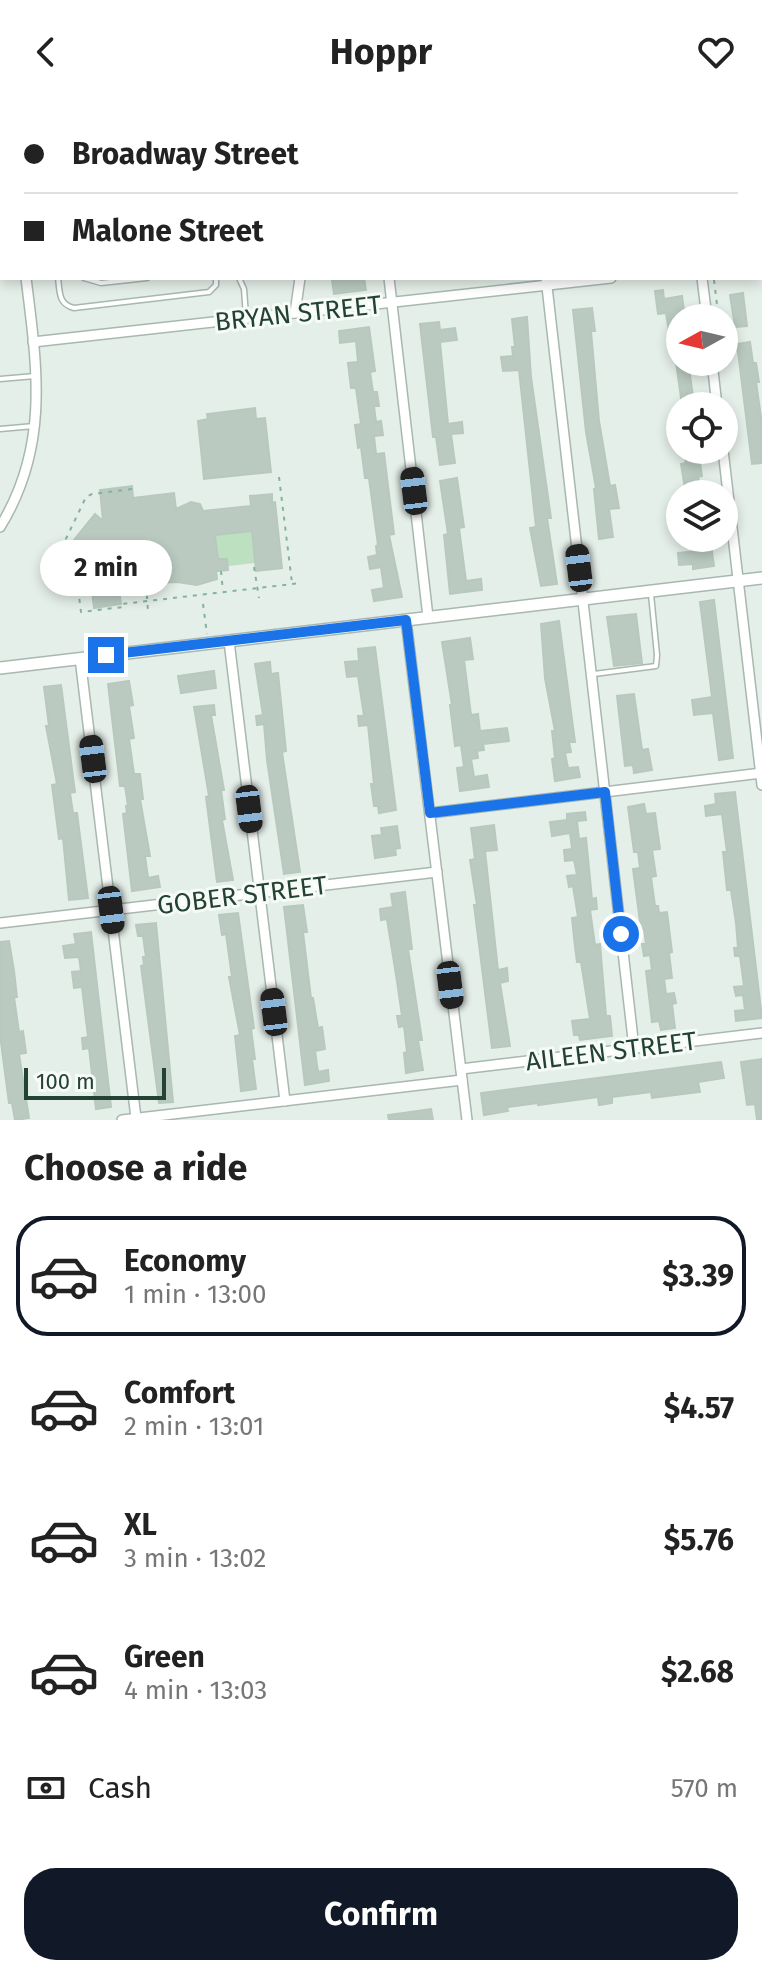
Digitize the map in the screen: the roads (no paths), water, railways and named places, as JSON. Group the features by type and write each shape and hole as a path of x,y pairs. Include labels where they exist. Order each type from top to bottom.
{"street":[{"path":"0,527 25,474 36,425 33,342 26,280"},
{"path":"295,313 300,280"},
{"path":"389,280 428,617"},
{"name":"BRYAN STREET","path":"33,342 578,280"},
{"path":"702,280 705,304"},
{"path":"546,282 634,1048"},
{"path":"725,464 762,785"},
{"path":"0,668 762,578"},
{"path":"406,620 467,1120"},
{"path":"229,641 285,1101"},
{"path":"80,658 136,1118"},
{"path":"430,813 761,773"},
{"name":"GOBER STREET","path":"0,923 437,872"},
{"name":"AILEEN STREET","path":"122,1120 285,1101 634,1048 762,1033"},
{"path":"239,1106 240,1120"}],"lane":[{"path":"58,280 61,301 74,308 209,292 216,285 216,280"},
{"path":"91,280 101,283 129,280"},
{"path":"240,280 244,289 246,319"},
{"path":"0,379 35,376"},
{"path":"0,429 36,425"},
{"path":"591,675 656,666 651,591"}]}
